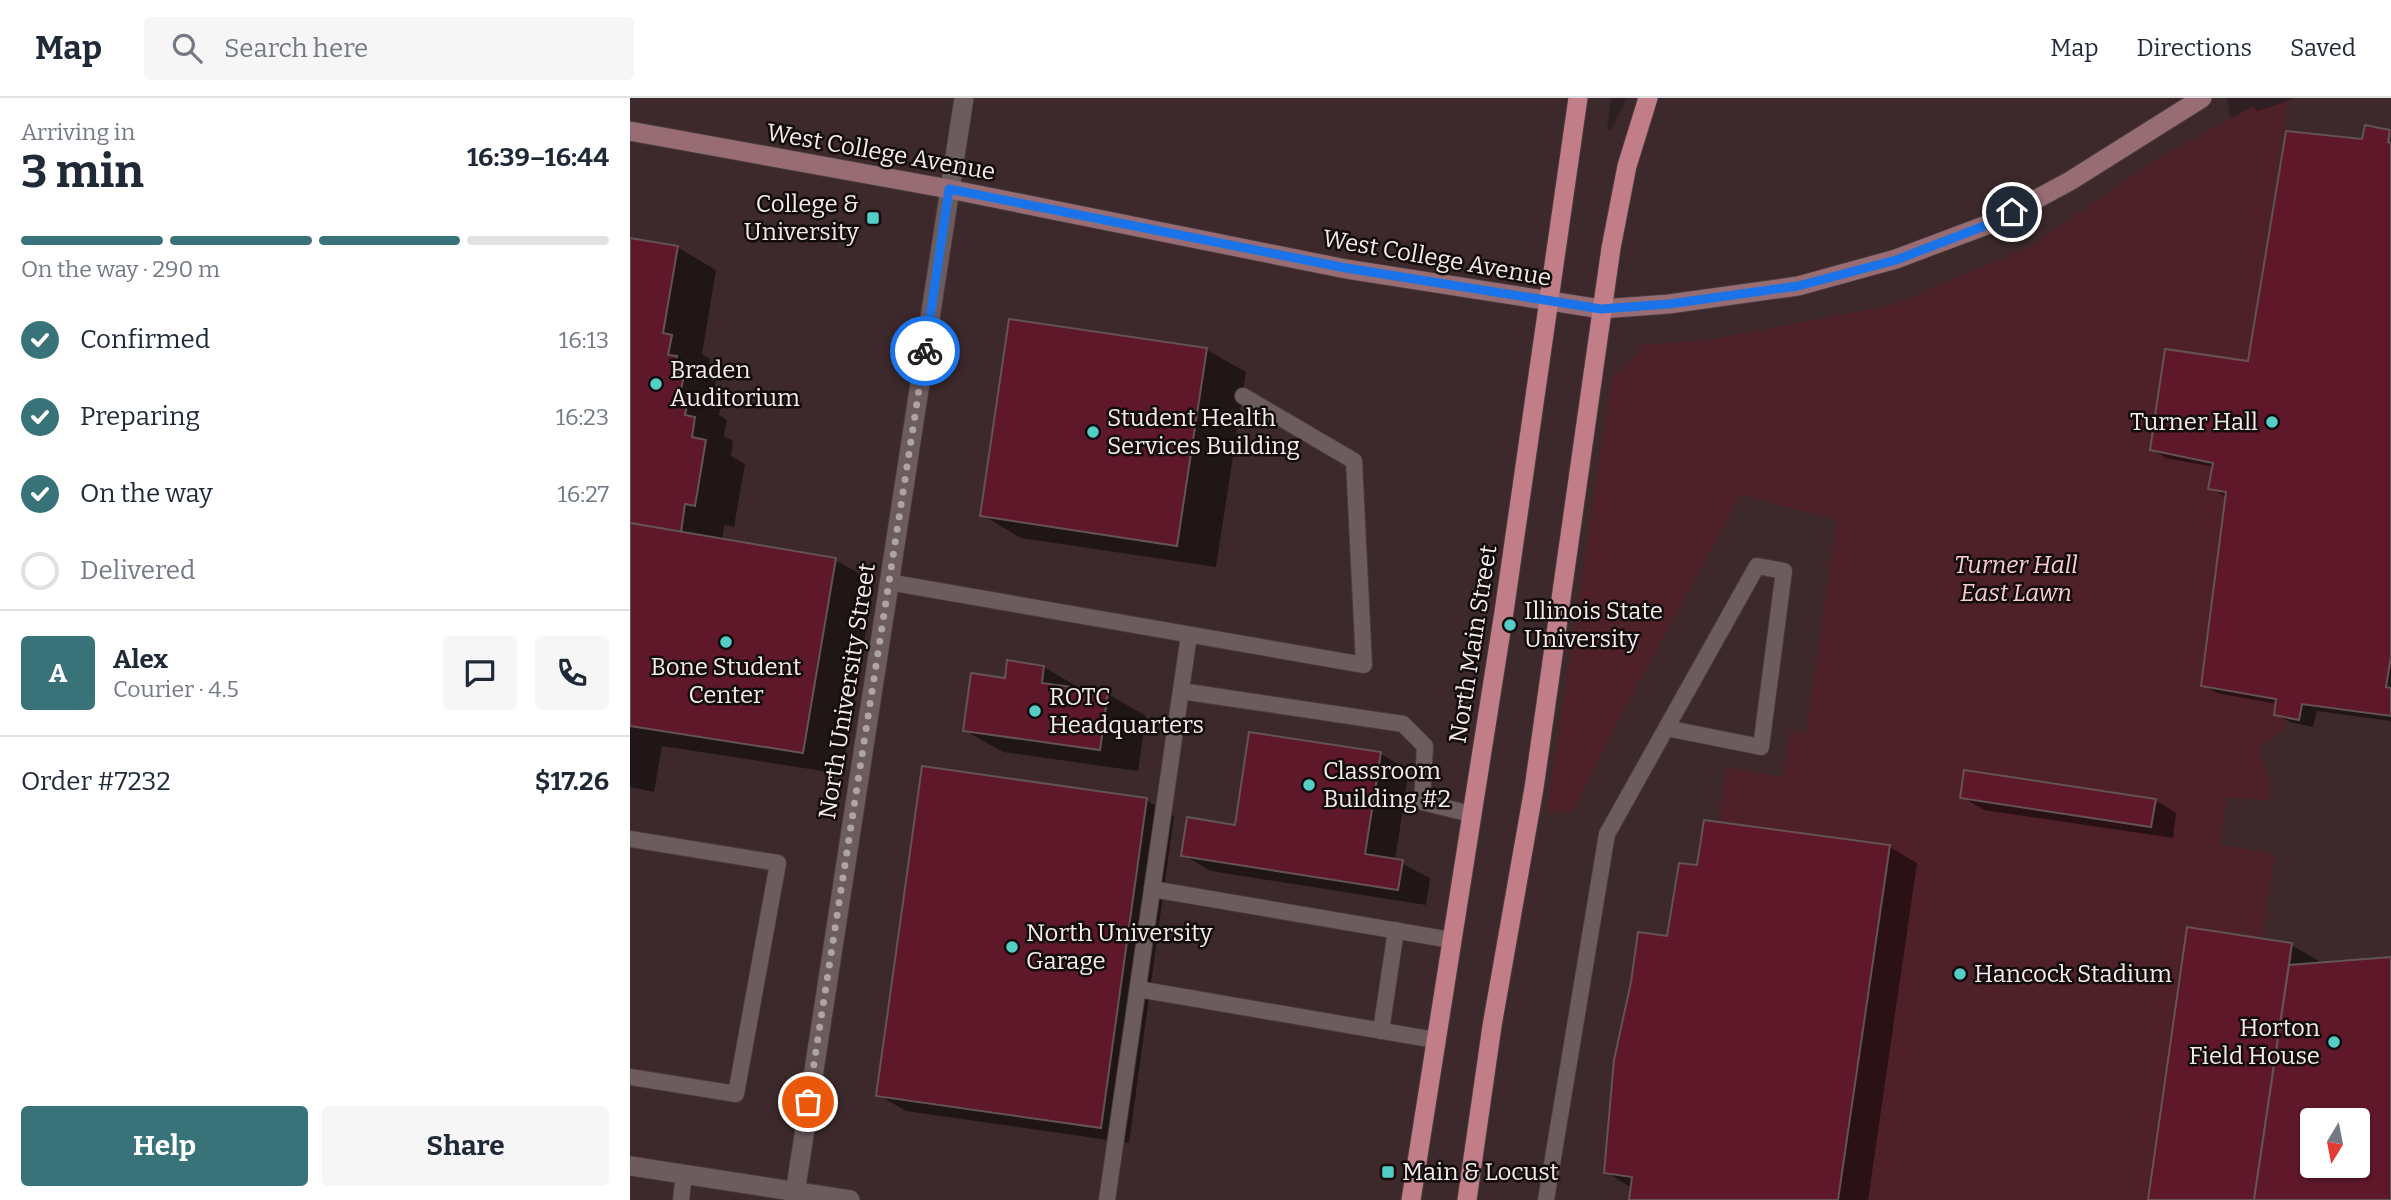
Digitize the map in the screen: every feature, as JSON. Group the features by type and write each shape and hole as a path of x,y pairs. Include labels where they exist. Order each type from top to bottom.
{"main road":[{"name":"North Main Street","path":"1411,1200 1578,98"},
{"path":"1467,1200 1492,1026 1534,788 1601,309 1627,166 1648,98"},
{"name":"West College Avenue","path":"630,131 949,189 1346,268 1601,309 1669,304 1798,286 1896,260 1992,223 2070,181 2202,98"}],"street":[{"name":"North University Street","path":"795,1196 964,98"},
{"path":"630,1166 795,1196 850,1200"}],"lane":[{"path":"888,582 1364,665 1354,461 1243,396"},
{"path":"1546,1200 1607,834 1757,566 1784,570 1761,747 1666,729"},
{"path":"1107,1200 1189,635"},
{"path":"1181,691 1403,724 1425,746 1422,802 1471,814"},
{"path":"630,839 778,863 736,1094 630,1077"},
{"path":"1152,889 1451,940"},
{"path":"1381,1031 1396,930"},
{"path":"1138,989 1435,1040"},
{"path":"681,1200 684,1174"}],"shaded area":[{"name":"Illinois State University","path":"630,98 1611,98 1607,129 1611,130 1627,98 2227,98 2232,126 2294,98 2391,98 2391,1200 630,1200"}],"green space":[{"name":"Turner Hall East Lawn","path":"2288,101 2248,361 2165,349 2150,450 2213,463 2208,489 2226,492 2201,685 2276,699 2277,715 2288,718 2284,730 2259,746 2271,786 2268,801 2227,797 2220,845 2271,853 2274,857 2262,939 2254,1200 1629,1200 1631,1177 1604,1173 1611,1081 1628,991 1667,936 1679,863 1697,864 1704,820 1719,822 1726,767 1783,777 1790,731 1806,733 1837,521 1741,494 1610,736 1571,814 1547,811 1612,377 1641,350 1639,345 1708,340 1893,305 2029,247 2154,161 2253,106 2257,111"}],"building":[{"name":"Turner Hall","path":"2365,125 2390,130 2388,142 2391,143 2391,657 2386,687 2391,688 2391,716 2302,704 2299,720 2274,715 2276,699 2201,686 2226,492 2208,489 2213,463 2150,450 2165,349 2248,361 2286,131 2362,139"},
{"name":"Braden Auditorium","path":"630,238 678,246 663,333 672,335 668,355 677,356 674,373 684,375 680,394 689,396 685,415 695,417 692,437 706,440 695,506 685,504 681,532 630,523"},
{"name":"Student Health Services Building","path":"1009,319 1207,348 1177,546 980,516"},
{"name":"Bone Student Center","path":"630,523 836,558 803,753 630,726"},
{"name":"ROTC Headquarters","path":"1007,660 1044,666 1042,683 1108,692 1100,750 963,731 971,673 1005,678"},
{"name":"Classroom Building #2","path":"1249,732 1381,752 1365,854 1403,860 1398,890 1181,856 1187,817 1235,825"},
{"name":"North University Garage","path":"922,766 1147,798 1101,1128 876,1096"},
{"path":"1964,770 2156,799 2151,827 1960,798"},
{"path":"1704,820 1890,845 1838,1200 1629,1200 1632,1177 1604,1173 1614,1060 1631,982 1638,932 1667,936 1679,863 1697,865"},
{"path":"2187,927 2292,943 2254,1200 2148,1200"},
{"name":"Horton Field House","path":"2391,957 2391,1200 2254,1200 2289,965"}],"way so far":[{"path":"808,1102 925,351"}],"place":[{"name":"College & University","path":"873,218"},
{"name":"Braden Auditorium","path":"656,384"},
{"name":"Turner Hall","path":"2272,422"},
{"name":"Student Health Services Building","path":"1093,432"},
{"name":"Illinois State University","path":"1510,625"},
{"name":"Bone Student Center","path":"726,642"},
{"name":"ROTC Headquarters","path":"1035,711"},
{"name":"Classroom Building #2","path":"1309,785"},
{"name":"North University Garage","path":"1012,947"},
{"name":"Hancock Stadium","path":"1960,974"},
{"name":"Horton Field House","path":"2334,1042"},
{"name":"Main & Locust","path":"1388,1172"}],"route":[{"path":"925,351 949,189 1346,268 1482,292 1601,309 1669,304 1798,286 1896,260 1992,223 2012,212"}]}
